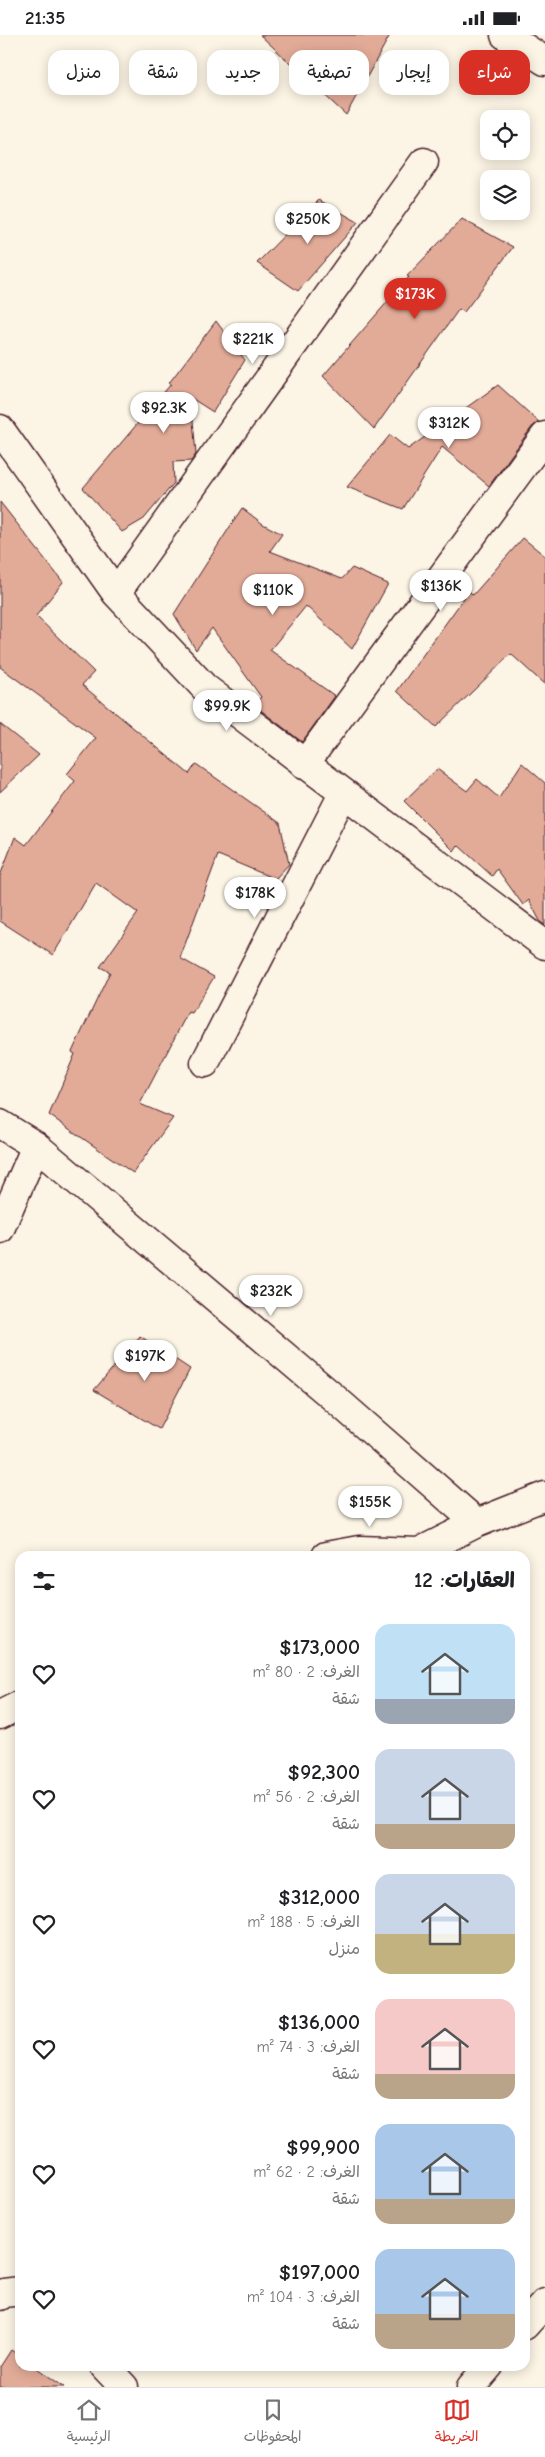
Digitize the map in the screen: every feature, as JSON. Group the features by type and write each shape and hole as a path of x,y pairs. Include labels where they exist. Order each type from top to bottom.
{"street":[{"path":"505,35 545,61"},
{"path":"116,593 424,162"},
{"path":"0,429 116,593 204,688 545,945"},
{"path":"304,765 545,436"},
{"path":"205,1063 343,794"},
{"path":"0,1125 36,1146 333,1397 477,1523"},
{"path":"0,1229 36,1146"},
{"path":"421,1551 477,1523 545,1496"},
{"path":"350,1551 359,1549 381,1551"},
{"path":"0,1715 15,1708"},
{"path":"0,2296 15,2292"},
{"path":"530,2320 545,2303"},
{"path":"109,2371 124,2387"},
{"path":"471,2387 485,2371"}],"building":[{"path":"260,35 390,35 382,50 379,50 379,55 369,73 369,50 289,50 289,62 279,53 279,50 276,50"},
{"path":"324,95 357,95 346,115"},
{"path":"319,200 358,222 298,291 257,263"},
{"path":"462,219 513,247 464,312 459,309 374,429 323,376 409,277 407,276"},
{"path":"216,321 245,360 213,412 191,398 196,454 191,461 173,462 174,483 144,519 122,532 83,488 171,384 169,383"},
{"path":"498,385 539,422 532,427 489,486 442,447 403,509 347,487 390,435 408,449"},
{"path":"0,502 63,582 36,616 94,672 82,685 189,774 196,764 280,823 289,864 275,879 218,855 180,958 214,977 192,1013 188,1012 140,1104 173,1118 133,1173 49,1115 75,1054 72,1052 110,972 100,967 138,913 96,883 53,955 0,921 0,876 15,837 26,845 75,781 67,774 96,738 0,667"},
{"path":"242,508 263,524 282,534 270,551 342,579 352,568 388,584 352,649 306,606 270,650 335,696 302,742 254,705 261,697 212,628 196,650 174,614"},
{"path":"523,538 545,556 545,685 511,654 436,727 397,691 469,591 473,595"},
{"path":"0,724 39,755 0,792"},
{"path":"522,763 545,783 545,925 540,921 529,900 523,905 497,869 492,876 458,845 454,851 404,801 437,769 467,791 477,779 499,798"},
{"path":"140,1336 190,1369 159,1429 94,1390"},
{"path":"11,2350 15,2353 15,2371 41,2371 64,2387 0,2387 0,2367"}]}
